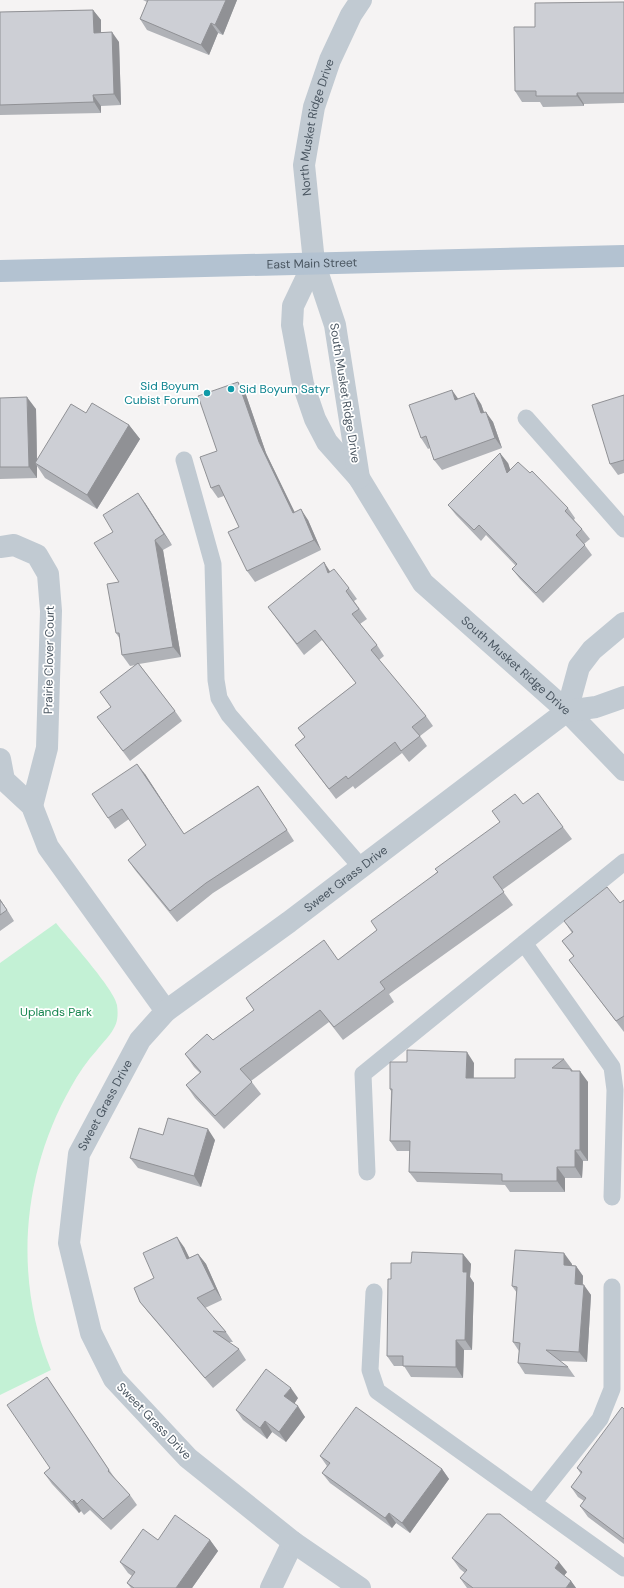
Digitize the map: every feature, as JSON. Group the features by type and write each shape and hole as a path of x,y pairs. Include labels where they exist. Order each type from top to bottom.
{"main road":[{"name":"East Main Street","path":"0,271 314,262 624,256"}],"street":[{"name":"North Musket Ridge Drive","path":"314,262 304,165 314,107 330,60 350,15 361,0"},
{"name":"South Musket Ridge Drive","path":"314,262 293,306 292,325 303,384 315,419 327,442 359,478 422,583 567,711 624,770"},
{"name":"South Musket Ridge Drive","path":"314,262 335,325 359,478"},
{"name":"Prairie Clover Court","path":"0,548 14,545 37,555 48,574 51,611 47,748 32,806"},
{"path":"624,623 592,650 579,667 567,711 596,707 624,697"},
{"name":"Sweet Grass Drive","path":"360,1588 293,1542 188,1458 114,1379 91,1333 69,1242 79,1154 140,1040 166,1010 361,867 567,711"},
{"path":"0,759 4,780 32,806 48,847 166,1010"},
{"path":"271,1588 293,1542"}],"lane":[{"path":"526,418 624,529"},
{"path":"184,460 213,564 216,680 219,698 229,715 361,867"},
{"path":"367,1172 363,1074 624,862"},
{"path":"524,943 618,1065 615,1090 612,1197"},
{"path":"533,1503 600,1419 618,1391 612,1287"},
{"path":"374,1292 370,1370 377,1391 624,1568"}],"green space":[{"name":"Uplands Park","path":"56,923 100,976 114,998 118,1013 115,1026 77,1077 55,1120 42,1155 33,1190 28,1226 28,1263 31,1299 39,1335 51,1370 0,1395 0,963"}],"building":[{"path":"148,0 226,0 215,25 211,23 201,45 140,19"},
{"path":"624,2 624,93 577,93 577,96 536,96 536,91 515,91 514,27 535,27 535,3"},
{"path":"93,10 94,33 112,32 114,94 93,95 94,102 0,105 0,12"},
{"path":"238,382 259,442 293,513 301,509 314,540 247,571 228,532 239,527 219,485 211,488 200,457 217,451 198,396"},
{"path":"452,390 455,400 474,393 481,413 486,412 495,438 434,460 426,436 421,438 409,405"},
{"path":"624,395 624,460 610,464 592,405"},
{"path":"27,397 29,467 0,467 0,398"},
{"path":"92,403 129,425 87,495 35,463 71,404 86,413"},
{"path":"500,453 507,473 518,462 530,473 532,471 568,508 565,511 582,529 576,535 585,545 536,593 512,569 517,564 479,525 474,530 448,505"},
{"path":"138,493 164,534 155,540 173,647 122,655 119,633 116,633 107,584 119,582 94,543 113,532 103,515"},
{"path":"324,562 328,573 334,569 349,588 346,591 359,609 352,614 377,645 371,650 426,716 412,727 420,736 401,751 395,742 348,779 346,776 329,789 295,745 305,737 298,728 356,683 315,630 297,644 268,607"},
{"path":"138,663 175,711 123,751 97,717 111,707 100,692"},
{"path":"137,764 184,834 258,786 287,830 206,883 170,911 128,860 146,845 122,809 108,818 92,794"},
{"path":"538,793 563,827 493,877 504,892 380,982 385,989 334,1027 320,1010 240,1069 252,1082 215,1116 186,1085 201,1072 185,1054 207,1034 213,1040 254,1010 246,998 324,940 338,960 377,930 371,921 438,872 435,869 500,822 492,811 515,794 523,804"},
{"path":"607,887 620,903 624,900 624,1016 616,1021 569,960 574,956 562,941 573,932 564,921"},
{"path":"0,900 7,910 0,915"},
{"path":"407,1050 467,1052 466,1078 515,1078 515,1059 564,1059 552,1068 580,1071 580,1150 575,1150 575,1167 557,1167 557,1181 502,1181 502,1174 409,1172 410,1141 390,1141 392,1089 390,1089 390,1062 407,1062"},
{"path":"168,1118 208,1129 194,1176 130,1158 139,1128 163,1135"},
{"path":"177,1237 187,1259 198,1254 215,1289 197,1298 226,1332 213,1331 239,1349 205,1378 140,1302 134,1288 154,1278 143,1253"},
{"path":"515,1250 564,1253 564,1265 576,1266 575,1284 584,1285 579,1352 546,1350 568,1367 518,1363 520,1343 513,1342 517,1287 512,1286"},
{"path":"412,1252 463,1254 463,1272 467,1272 465,1340 456,1340 456,1367 403,1366 403,1356 387,1356 388,1279 391,1279 391,1263 411,1263"},
{"path":"266,1369 291,1388 284,1396 298,1406 279,1432 265,1421 260,1428 236,1410"},
{"path":"47,1377 109,1470 108,1471 130,1495 103,1519 82,1499 77,1504 74,1500 72,1502 44,1473 50,1468 7,1405"},
{"path":"356,1407 442,1469 402,1523 389,1513 385,1518 322,1473 330,1463 320,1456"},
{"path":"622,1407 624,1409 624,1539 580,1506 586,1498 571,1487 582,1472 577,1468"},
{"path":"487,1514 500,1514 559,1562 555,1568 571,1581 566,1588 473,1588 460,1578 467,1570 452,1558"},
{"path":"175,1515 210,1540 176,1588 134,1588 127,1583 135,1572 120,1562 143,1529 158,1540"}],"place":[{"name":"Sid Boyum Satyr","path":"231,389"},
{"name":"Sid Boyum Cubist Forum","path":"207,393"}]}
